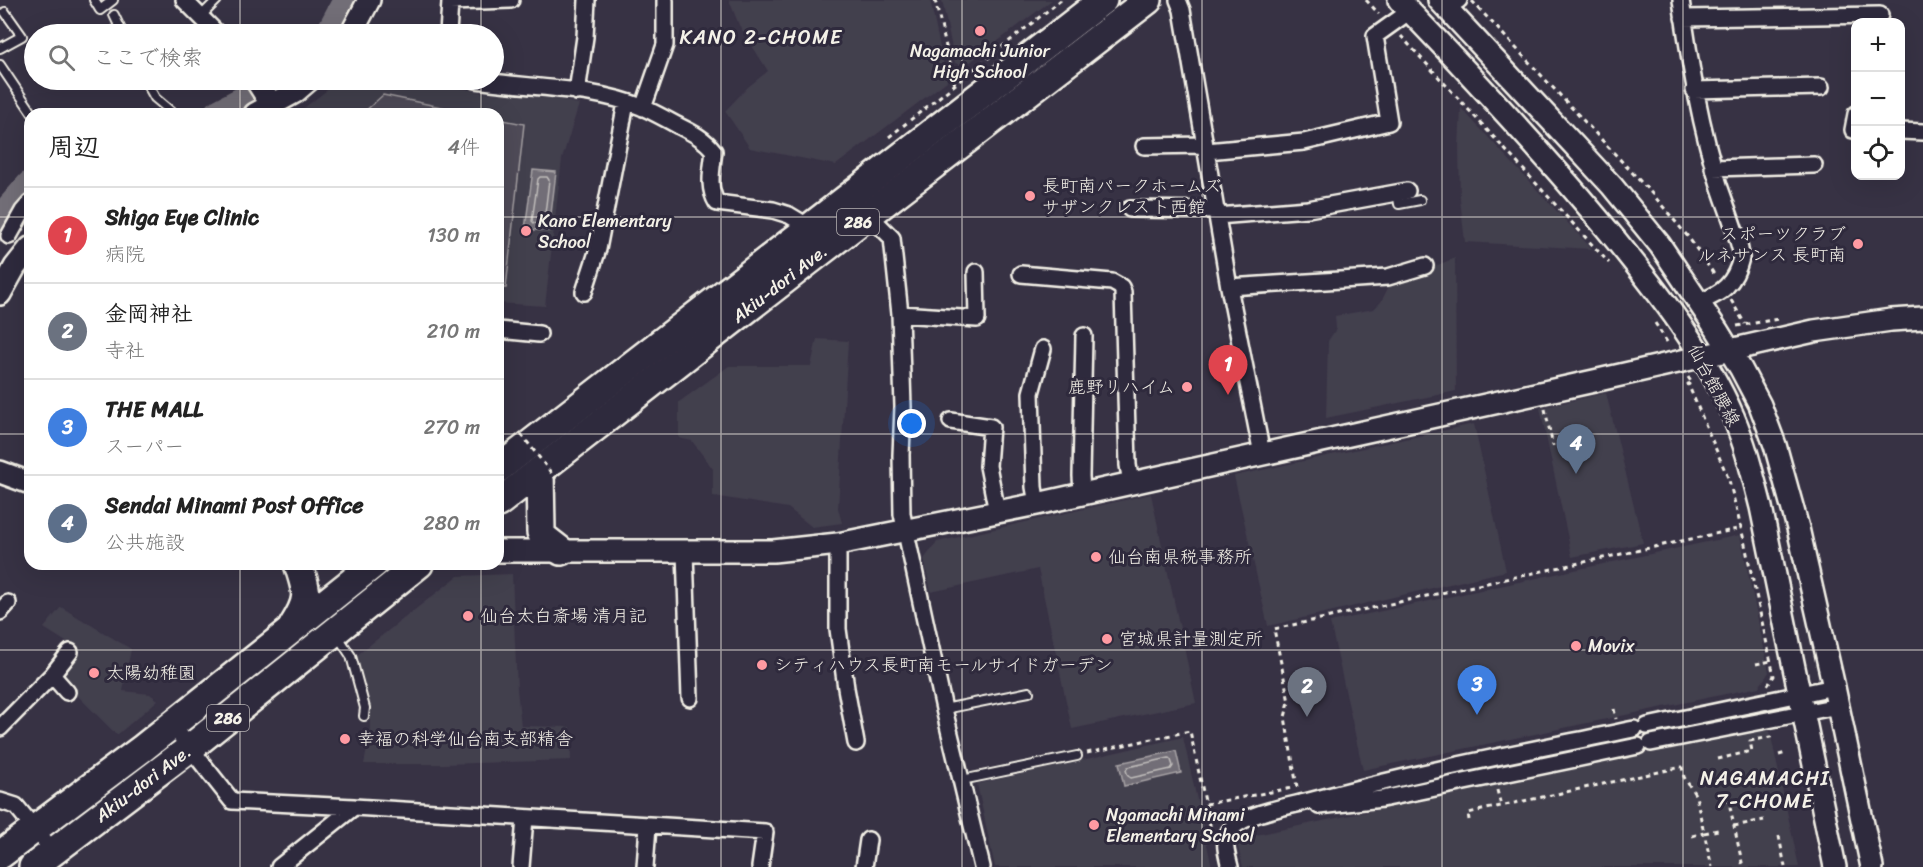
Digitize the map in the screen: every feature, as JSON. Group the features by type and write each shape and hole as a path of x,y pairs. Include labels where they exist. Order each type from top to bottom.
{"highway":[{"name":"Akiu-dori Ave.","path":"504,515 860,205 1103,0"},
{"name":"Akiu-dori Ave.","path":"504,464 809,227 860,205 1148,0"},
{"path":"548,475 541,532 543,537 561,551"},
{"path":"291,630 304,609 306,598 295,570"},
{"name":"Akiu-dori Ave.","path":"0,855 143,748 366,570"},
{"name":"Akiu-dori Ave.","path":"43,859 190,748 412,570"}],"main road":[{"path":"356,24 369,0"},
{"name":"仙台館腰線","path":"1448,3 1612,186 1660,245 1699,302 1760,405 1775,445 1798,528 1872,867"},
{"name":"仙台館腰線","path":"1404,6 1571,186 1639,268 1688,336 1732,414 1748,455 1767,536 1835,867"},
{"path":"261,95 296,90"},
{"path":"1,289 24,256"},
{"path":"504,551 773,551 838,544 1037,504 1814,331 1852,324 1923,318"},
{"path":"0,472 24,481"}],"street":[{"path":"184,0 209,24"},
{"path":"449,24 450,2 511,0"},
{"path":"577,92 585,37 587,0"},
{"path":"643,108 665,45 665,0"},
{"path":"1178,0 1182,10 1229,286 1262,454"},
{"path":"1681,0 1694,90 1713,168 1742,256 1734,277 1725,289 1699,302"},
{"path":"1144,146 1206,148 1304,142 1389,122 1375,36 1391,26 1404,6"},
{"path":"1683,18 1881,13"},
{"path":"504,83 577,92 643,108 696,134 708,143 714,151 710,184 711,194 717,203 773,210 809,227"},
{"path":"1694,90 1821,87"},
{"path":"584,291 598,249 626,103"},
{"path":"1905,131 1923,132"},
{"path":"1713,168 1814,165"},
{"path":"1130,209 1217,213 1308,209 1408,195"},
{"path":"860,205 891,238 900,314 903,407 902,514 944,709 982,867"},
{"path":"9,236 24,210"},
{"path":"1229,286 1388,277 1425,266"},
{"path":"900,314 977,318 976,272"},
{"path":"1021,274 1112,282 1121,287 1123,292 1128,465 1131,483"},
{"path":"504,331 539,334"},
{"path":"1082,493 1084,336"},
{"path":"1037,504 1034,487 1032,393 1043,349"},
{"path":"951,421 991,427 988,466 997,512"},
{"path":"838,544 838,629 856,743"},
{"path":"685,552 690,698"},
{"path":"0,728 52,675 70,652"},
{"path":"52,675 67,692"},
{"path":"1230,867 1226,846 1227,836 1231,829 1265,812 1373,784 1640,728 1836,696"},
{"path":"1265,812 1382,799 1644,744 1800,703"},
{"path":"172,724 232,801 765,832 760,867"},
{"path":"0,801 16,806 35,828 43,859"},
{"path":"279,867 354,807"},
{"path":"521,867 525,818"},
{"path":"645,867 648,826"},
{"path":"864,867 868,840"}],"lane":[{"path":"94,0 100,10 113,0"},
{"path":"201,16 217,0"},
{"path":"0,48 22,36 5,12"},
{"path":"114,15 118,24"},
{"path":"0,65 29,108"},
{"path":"151,90 155,98 167,108"},
{"path":"334,632 351,656 365,708 364,716"},
{"path":"944,709 1029,692"},
{"path":"962,780 1077,756"}],"path":[{"path":"935,0 955,85"},
{"path":"882,142 1061,0"},
{"path":"1366,0 1613,268"},
{"path":"1471,0 1655,197 1689,238 1725,289 1745,324 1737,326"},
{"path":"1652,319 1666,340"},
{"path":"1692,383 1688,384 1729,480 1742,528 1774,676 1766,689"},
{"path":"1544,405 1553,446"},
{"path":"521,434 548,475"},
{"path":"1297,787 1285,717 1289,702 1274,629 1742,528"},
{"path":"1756,664 1771,661"},
{"path":"1614,709 1616,720"},
{"path":"1077,756 1190,731 1212,836"},
{"path":"1718,759 1752,751 1750,741 1775,736"},
{"path":"1779,755 1786,753"},
{"path":"1469,820 1468,813 1682,766 1684,777 1696,796 1712,867"},
{"path":"1497,788 1501,806"},
{"path":"1728,798 1743,867"},
{"path":"1734,826 1764,820"},
{"path":"1692,836 1718,830"},
{"path":"1779,836 1785,867"}],"shaded area":[{"path":"729,0 930,0 947,81 836,165 750,148 725,111 748,87 768,71 739,25"},
{"name":"Nagamachi Junior High School","path":"942,0 1052,0 965,66 955,63"},
{"name":"Kano Elementary School","path":"471,90 552,98 579,104 562,159 545,306 504,303 504,108 304,108 326,91"},
{"path":"383,95 446,108 369,108"},
{"path":"1461,108 1592,249 1465,242 1460,199"},
{"path":"504,120 524,124 506,288 504,288"},
{"path":"1455,258 1456,391 1326,418 1328,341 1336,329 1335,316 1374,309 1381,302 1390,284"},
{"path":"817,339 848,341 838,508 842,523 812,527 788,508 713,496 713,469 692,441 679,438 679,402 729,366 811,366"},
{"path":"1606,393 1643,543 1572,557 1540,408"},
{"path":"1474,424 1506,571 1268,626 1234,476"},
{"path":"1151,494 1196,703 1072,729 1038,569 931,592 924,559 937,542"},
{"path":"1740,535 1769,672 1759,687 1363,770 1330,622"},
{"path":"512,574 517,689 521,726 570,727 571,760 364,764 370,734 370,705 357,655 458,576"},
{"name":"太陽幼稚園","path":"61,607 131,649 123,691 150,694 158,700 117,735 61,679 63,667 82,652 44,628"},
{"path":"1769,727 1799,867 1243,867 1238,847 1242,838"},
{"name":"Ngamachi Minami Elementary School","path":"1183,737 1212,867 995,867 977,784"}],"water":[{"path":"533,170 556,172 549,231 525,229"},
{"path":"1176,751 1181,773 1124,786 1119,763"}],"waterway":[{"path":"334,24 347,0"},
{"path":"228,108 262,90"},
{"path":"0,226 9,209 24,192"}],"place":[{"name":"Nagamachi Junior High School","path":"980,31"},
{"name":"長町南パークホームズ サザンクレスト西館","path":"1030,196"},
{"name":"Kano Elementary School","path":"526,231"},
{"name":"スポーツクラブ ルネサンス 長町南","path":"1858,244"},
{"name":"鹿野リハイム","path":"1187,387"},
{"name":"Shiga Eye Clinic","path":"1228,395"},
{"name":"Sendai Minami Post Office","path":"1576,474"},
{"name":"仙台南県税事務所","path":"1096,557"},
{"name":"仙台太白斎場 清月記","path":"468,616"},
{"name":"宮城県計量測定所","path":"1107,639"},
{"name":"Movix","path":"1576,646"},
{"name":"シティハウス長町南モールサイドガーデン","path":"762,665"},
{"name":"太陽幼稚園","path":"94,673"},
{"name":"THE MALL","path":"1477,715"},
{"name":"金岡神社","path":"1307,717"},
{"name":"幸福の科学仙台南支部精舎","path":"345,739"},
{"name":"Ngamachi Minami Elementary School","path":"1094,825"}],"district":[{"name":"KANO 2-CHOME","path":"761,37"},
{"name":"NAGAMACHI 7-CHOME","path":"1765,790"}]}
